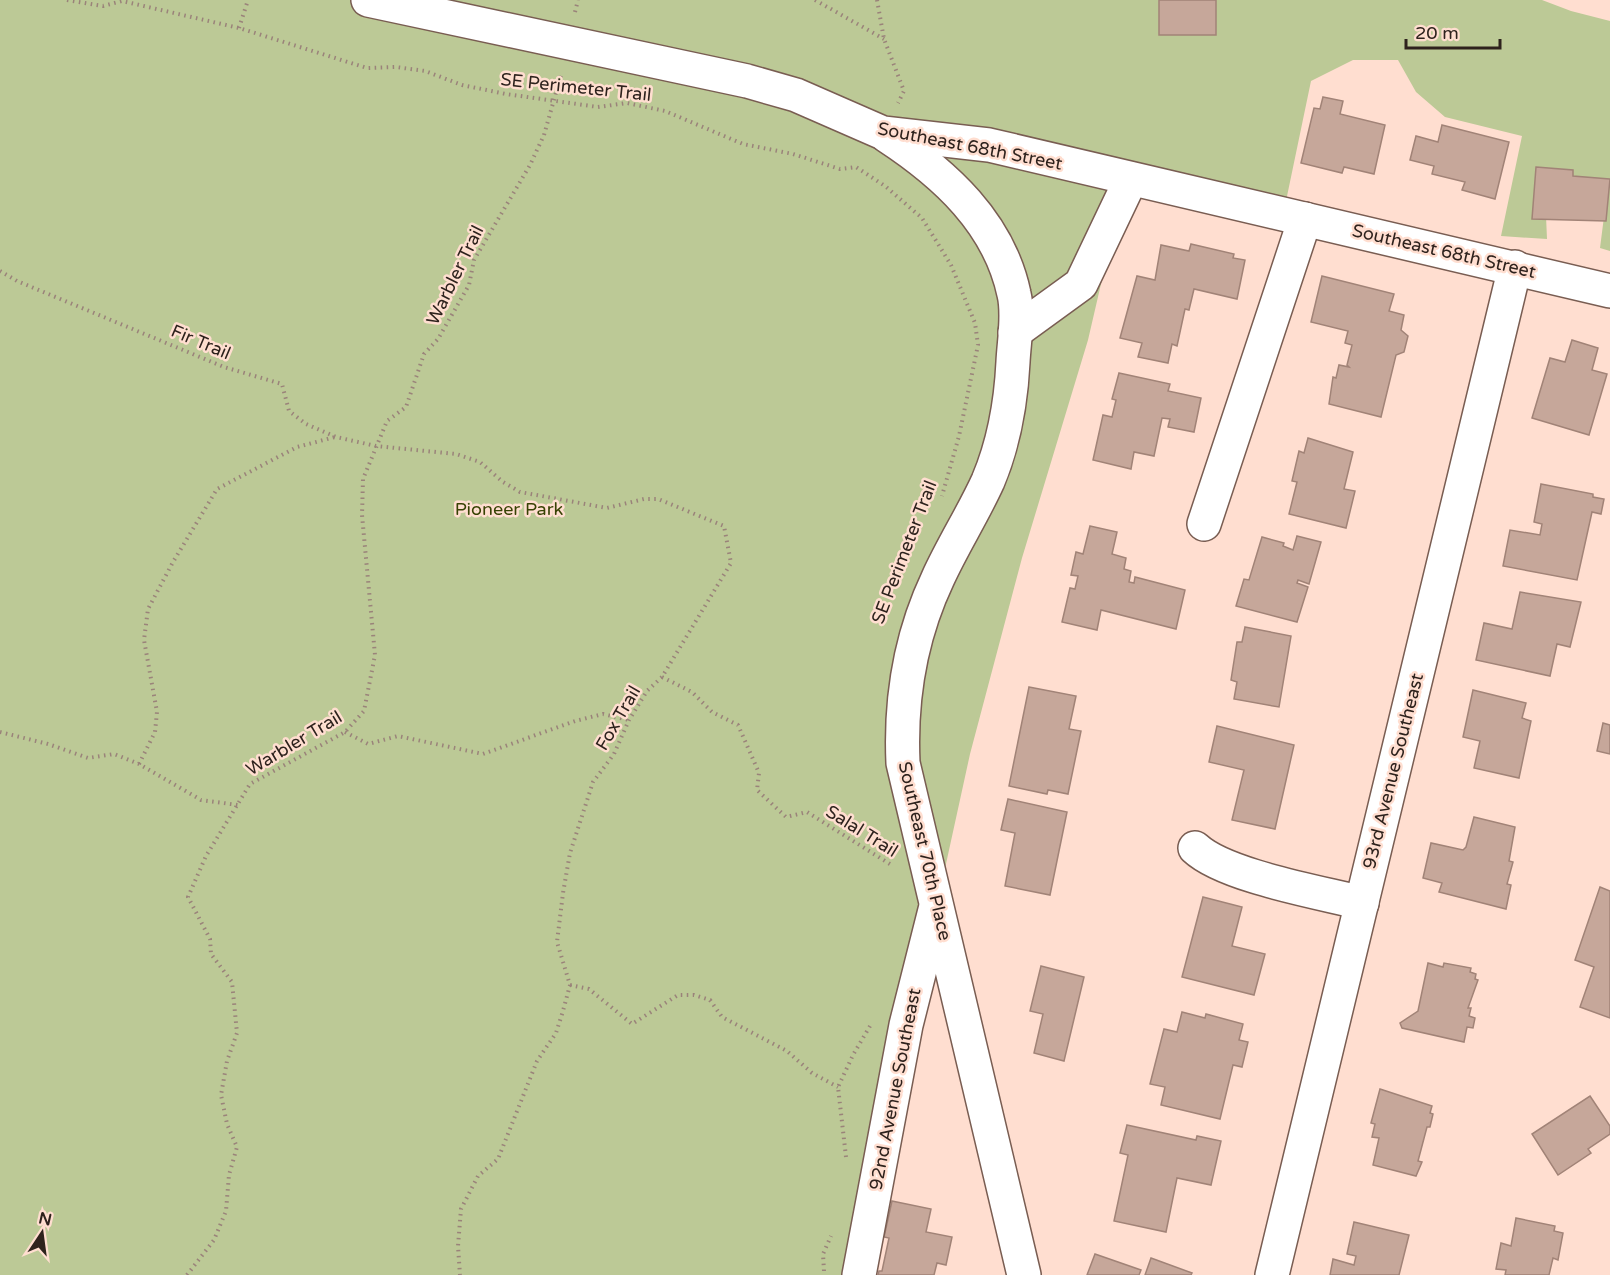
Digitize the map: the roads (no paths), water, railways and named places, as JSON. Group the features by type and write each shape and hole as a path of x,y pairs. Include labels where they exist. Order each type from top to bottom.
{"street":[{"name":"Southeast 68th Street","path":"368,0 747,81 795,95 883,133 989,146 1610,291"},
{"name":"Southeast 70th Place","path":"883,133 926,162 960,194 989,231 1006,264 1015,296 1012,390 1003,439 988,481 934,587 909,660 903,696 903,763 1024,1275"},
{"path":"1015,332 1081,284 1131,179"},
{"path":"1204,524 1305,219"},
{"name":"93rd Avenue Southeast","path":"1272,1275 1515,267"},
{"path":"1195,848 1207,859 1231,868 1362,903"},
{"name":"92nd Avenue Southeast","path":"860,1275 906,1025 936,905"}],"park label":[{"name":"Pioneer Park","path":"509,509"}]}
